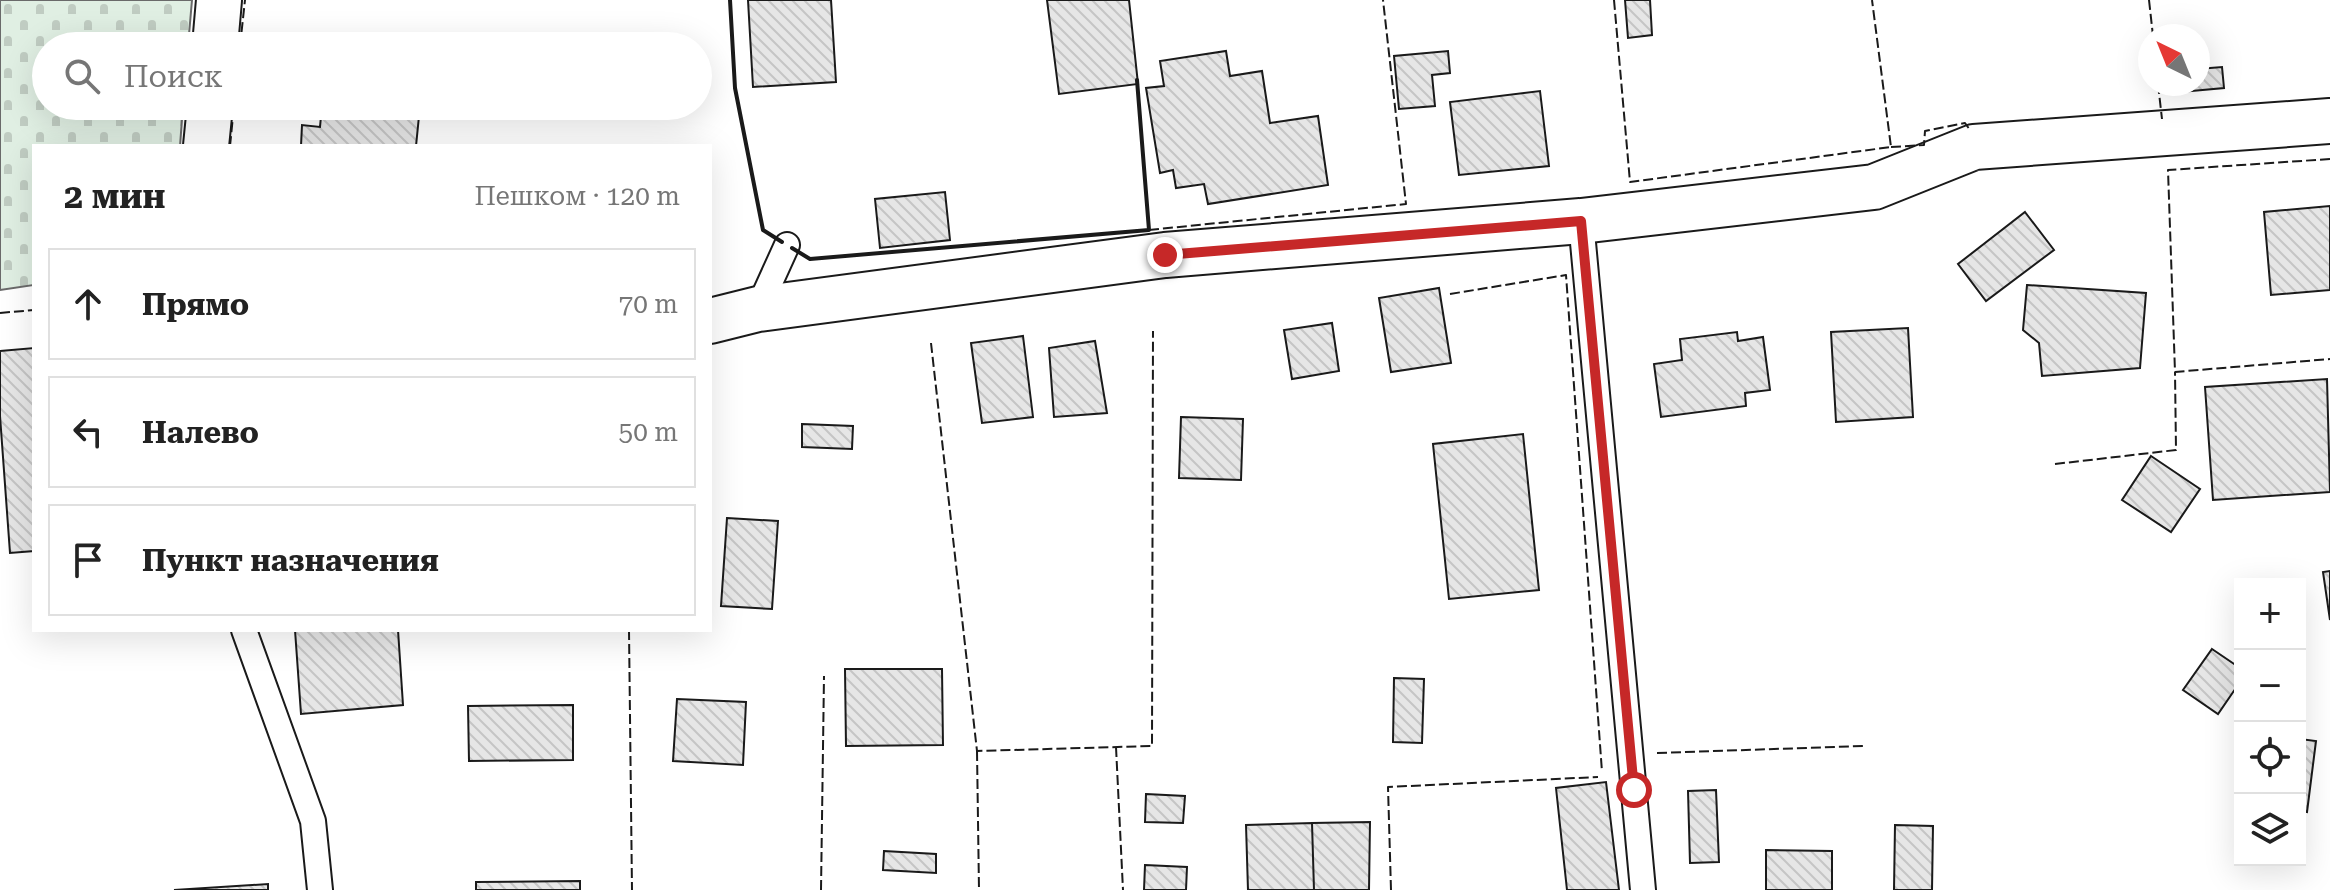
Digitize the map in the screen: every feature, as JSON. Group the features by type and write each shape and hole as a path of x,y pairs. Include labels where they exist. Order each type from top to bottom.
{"street":[{"path":"216,32 219,0"},
{"path":"206,144 209,120"},
{"path":"712,320 758,309 1165,255 1581,221 1874,187 1974,147 2330,121"}],"lane":[{"path":"1581,221 1643,890"},
{"path":"758,309 787,245"},
{"path":"245,632 313,821 320,890"}],"green space":[{"path":"0,0 192,0 189,32 32,32 32,120 182,120 180,144 32,144 32,285 0,290"}],"building":[{"path":"748,0 831,0 836,82 753,87"},
{"path":"1047,0 1129,0 1138,84 1059,94"},
{"path":"1625,0 1650,0 1652,35 1628,38"},
{"path":"1226,51 1230,76 1262,71 1270,123 1318,116 1328,185 1208,204 1204,184 1176,188 1173,170 1160,173 1146,88 1164,86 1160,61"},
{"path":"1448,51 1450,73 1432,75 1435,106 1399,109 1394,56"},
{"path":"2222,67 2224,88 2210,89 2210,68"},
{"path":"1540,91 1549,166 1459,175 1450,102"},
{"path":"321,120 419,120 416,144 301,144 302,125 320,127"},
{"path":"945,192 950,240 880,248 875,199"},
{"path":"2330,206 2330,290 2271,295 2264,212"},
{"path":"2025,212 2054,250 1986,301 1958,264"},
{"path":"2027,285 2146,293 2140,368 2042,376 2039,343 2023,330"},
{"path":"1439,288 1451,363 1391,372 1379,298"},
{"path":"1332,323 1339,371 1292,379 1284,330"},
{"path":"1908,328 1913,417 1836,422 1831,332"},
{"path":"1737,332 1738,341 1763,337 1770,390 1745,393 1746,406 1661,417 1654,364 1682,360 1680,339"},
{"path":"1023,336 1033,417 982,423 971,343"},
{"path":"1095,341 1107,413 1054,417 1049,348"},
{"path":"32,348 32,551 10,553 0,416 0,351"},
{"path":"2327,379 2330,492 2213,500 2205,387"},
{"path":"1181,417 1243,419 1241,480 1179,478"},
{"path":"802,424 853,426 852,449 802,447"},
{"path":"1523,434 1539,590 1449,599 1433,444"},
{"path":"2151,456 2200,489 2171,532 2122,500"},
{"path":"727,518 778,521 772,609 721,606"},
{"path":"2330,571 2330,620 2323,572"},
{"path":"295,632 398,632 403,705 301,714"},
{"path":"2212,649 2234,664 2234,691 2218,714 2183,690"},
{"path":"845,669 942,669 943,745 846,746"},
{"path":"1394,678 1424,679 1422,743 1393,742"},
{"path":"677,699 746,702 743,765 673,761"},
{"path":"573,705 573,760 469,761 468,706"},
{"path":"2306,740 2316,741 2306,812"},
{"path":"1606,782 1619,890 1567,890 1556,788"},
{"path":"1716,790 1719,862 1690,863 1688,791"},
{"path":"1146,794 1185,796 1183,823 1145,822"},
{"path":"1370,822 1369,890 1312,890 1312,823"},
{"path":"1312,823 1314,890 1248,890 1246,825"},
{"path":"1895,825 1933,826 1932,890 1894,890"},
{"path":"1766,850 1832,851 1832,890 1766,890"},
{"path":"884,851 936,854 936,873 883,870"},
{"path":"1145,865 1187,867 1186,890 1144,890"},
{"path":"580,881 580,890 476,890 476,882"},
{"path":"268,884 268,890 174,890"}],"fence":[{"path":"242,32 245,0"},
{"path":"1149,230 1406,204 1383,0"},
{"path":"1614,0 1630,182 1891,147 1872,0"},
{"path":"2149,0 2152,24"},
{"path":"2159,96 2162,119"},
{"path":"230,144 233,120"},
{"path":"1891,147 1924,145 1925,131 1965,123 1970,130"},
{"path":"2330,159 2168,170 2175,372 2330,359"},
{"path":"1450,294 1566,275 1602,772"},
{"path":"0,313 32,310"},
{"path":"931,343 977,751 1152,746 1153,331"},
{"path":"2055,464 2176,450 2175,372"},
{"path":"629,632 632,890"},
{"path":"821,890 824,676"},
{"path":"1657,753 1863,746"},
{"path":"1116,747 1123,890"},
{"path":"977,751 979,890"},
{"path":"1391,890 1388,787 1598,777"}],"wall":[{"path":"730,0 735,88 763,230 782,242"},
{"path":"792,248 810,259 1149,230 1137,80"}],"route":[{"path":"1165,255 1581,221 1634,790"}]}
